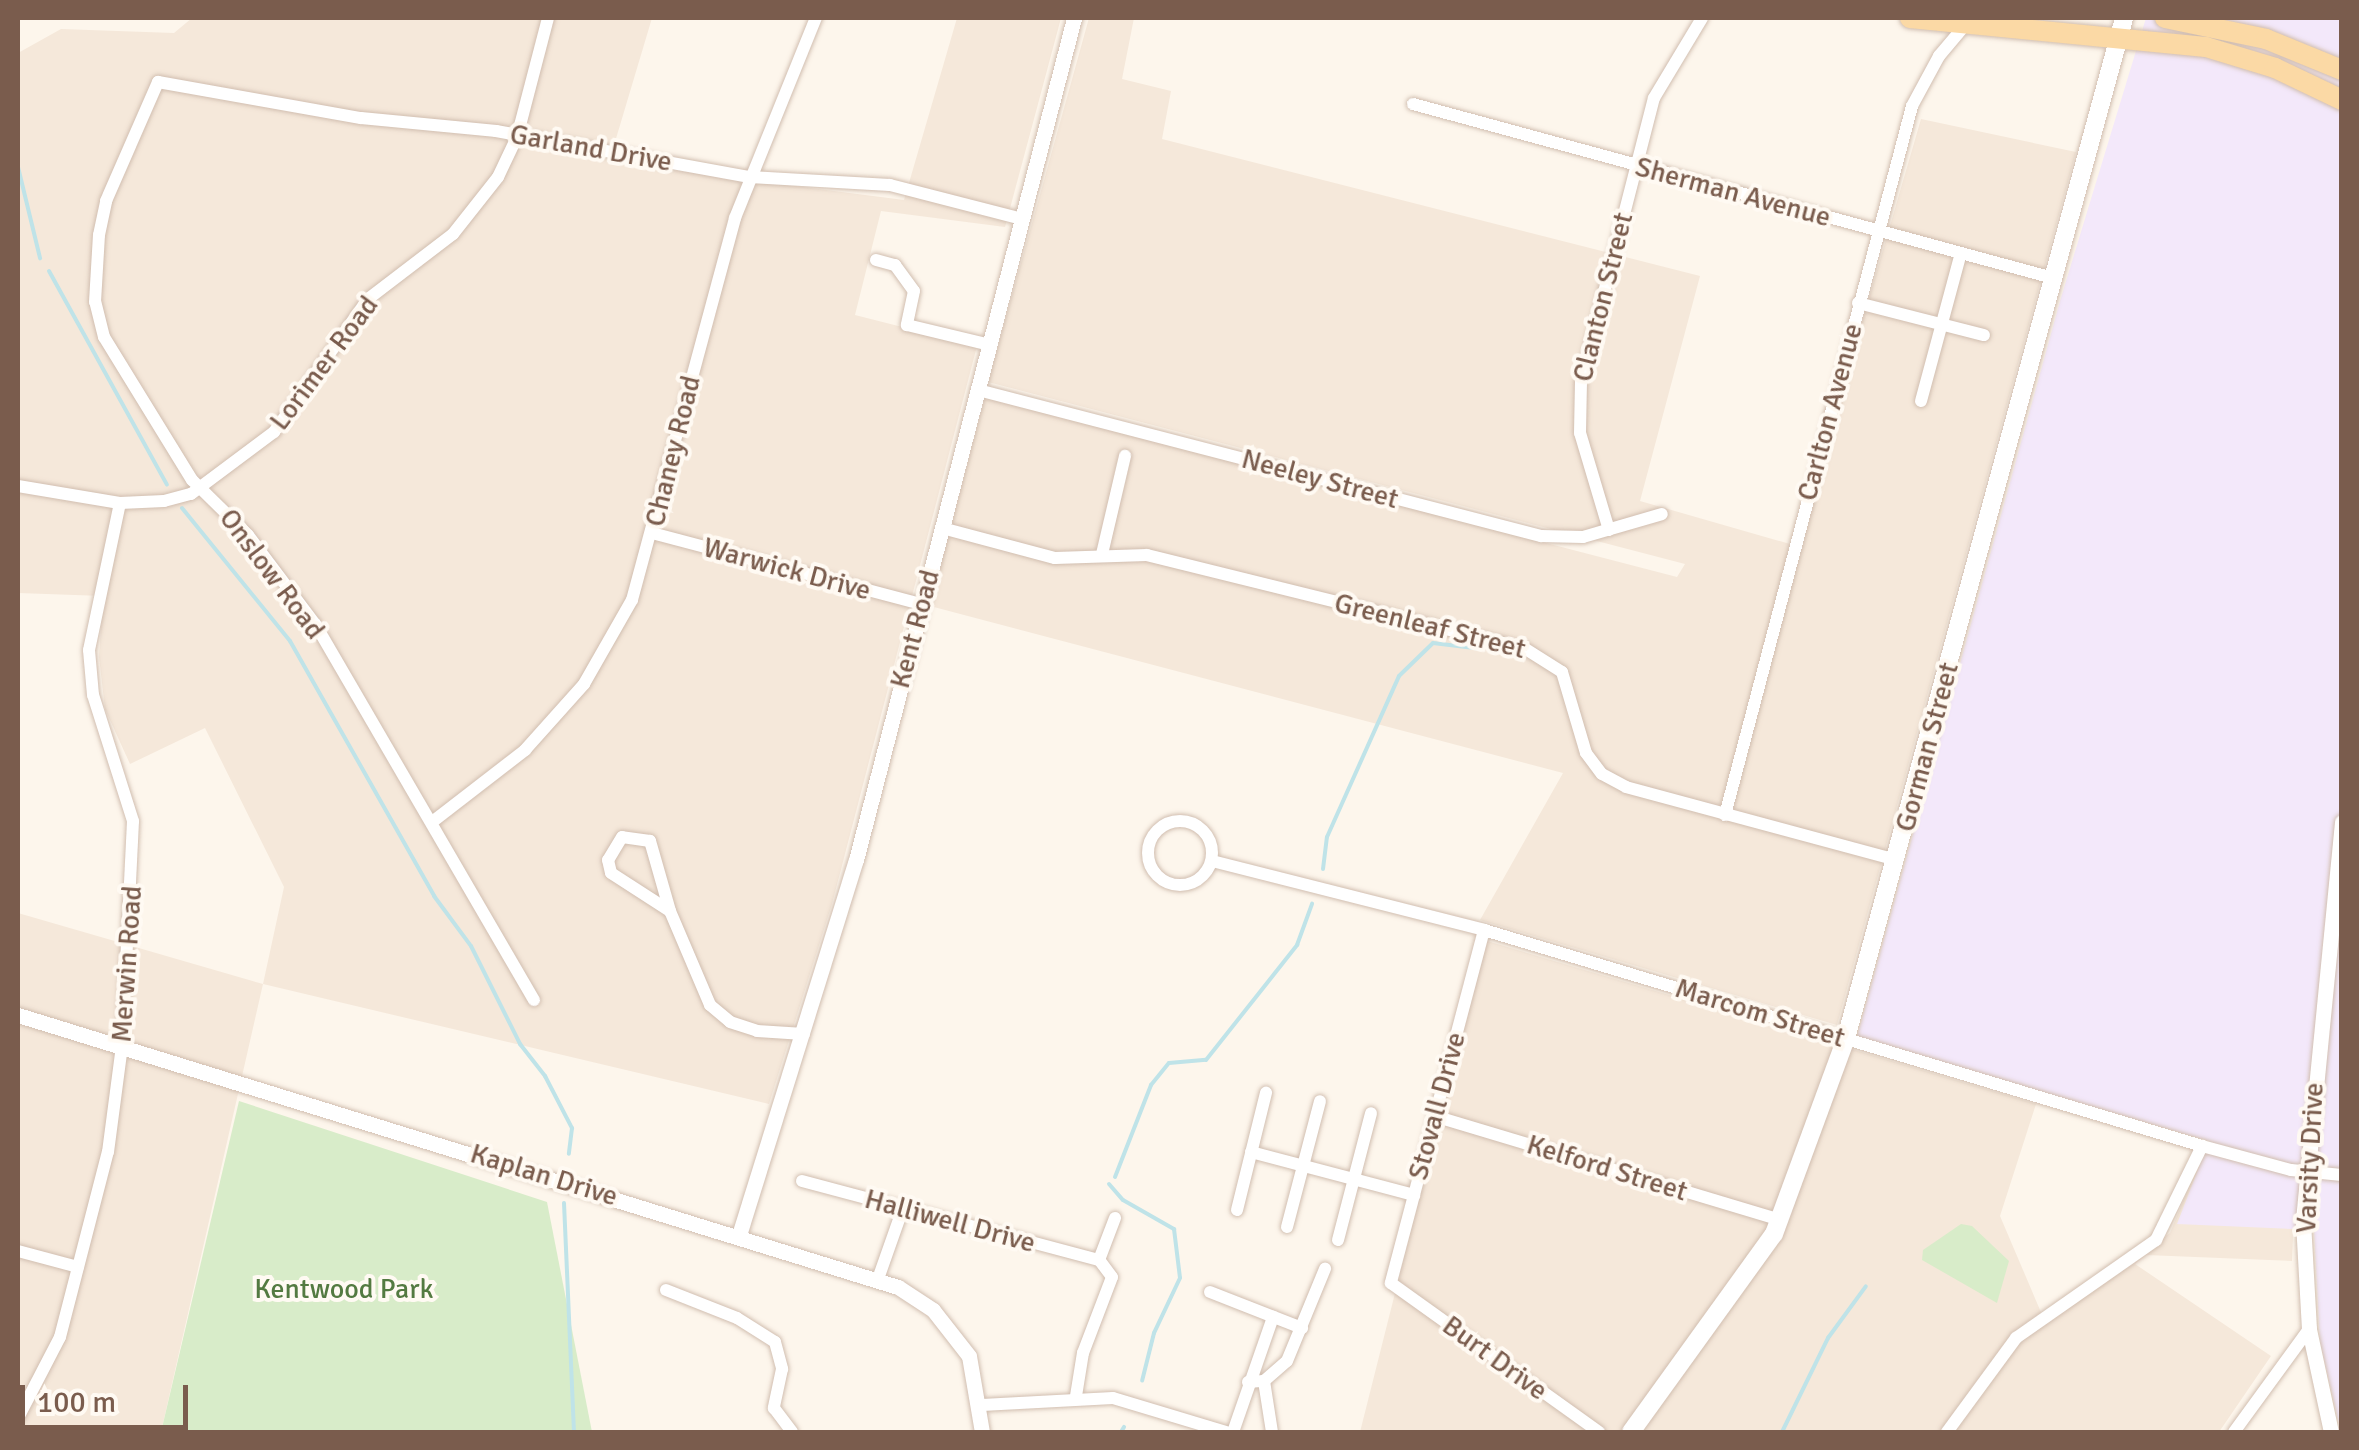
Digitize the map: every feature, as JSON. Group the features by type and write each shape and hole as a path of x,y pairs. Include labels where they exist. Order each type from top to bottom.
{"main road":[{"path":"1910,18 2122,27 2241,56 2342,100"},
{"path":"2165,18 2266,39 2342,70"},
{"name":"Gorman Street","path":"1631,1432 1780,1220 1846,1038 2122,27"}],"street":[{"name":"Lorimer Road","path":"18,486 120,503 164,501 202,486 286,420 368,300 478,205 517,136 548,18"},
{"name":"Chaney Road","path":"432,822 525,750 584,684 632,600 713,294 750,177 816,18"},
{"name":"Kent Road","path":"739,1236 804,1034 942,528 1074,18"},
{"name":"Clanton Street","path":"1609,530 1578,409 1635,165 1659,84 1702,18"},
{"name":"Carlton Avenue","path":"1725,815 1912,106 1940,55 1968,23"},
{"name":"Garland Drive","path":"158,82 361,118 517,136 750,177 890,184 1022,219"},
{"name":"Onslow Road","path":"158,82 106,201 94,266 95,302 104,337 158,431 314,624 534,1000"},
{"name":"Sherman Avenue","path":"1413,104 2053,278"},
{"path":"1922,401 1961,253"},
{"path":"876,260 895,265 914,291 907,325 990,345"},
{"path":"1858,303 1984,334"},
{"name":"Neeley Street","path":"978,390 1531,534 1574,538 1662,514"},
{"path":"1102,554 1125,456"},
{"name":"Merwin Road","path":"18,1418 52,1359 78,1266 110,1141 122,1046 133,820 93,696 88,650 93,606 120,503"},
{"name":"Greenleaf Street","path":"942,528 1055,558 1147,556 1524,648 1562,672 1586,753 1602,774 1725,815 1897,860"},
{"name":"Warwick Drive","path":"652,533 921,604"},
{"path":"1189,822 1210,839 1212,861 1200,879 1176,885 1150,865 1150,841 1165,825 1189,822"},
{"name":"Varsity Drive","path":"2331,1432 2308,1330 2306,1172 2342,822"},
{"path":"670,910 611,874 608,860 622,837 650,841 670,910 710,1005 730,1022 757,1031 804,1034"},
{"name":"Marcom Street","path":"1212,861 1484,930 2202,1146 2306,1172 2342,1175"},
{"name":"Stovall Drive","path":"1391,1283 1484,930"},
{"name":"Kaplan Drive","path":"18,1014 878,1279 920,1299 946,1322 968,1356 982,1404 982,1432"},
{"path":"1236,1210 1266,1093"},
{"path":"1287,1227 1320,1101"},
{"path":"1338,1240 1371,1113"},
{"name":"Kelford Street","path":"1434,1116 1780,1220"},
{"path":"1948,1432 2016,1338 2156,1240 2202,1146"},
{"path":"1252,1152 1414,1194"},
{"name":"Halliwell Drive","path":"802,1181 1099,1260"},
{"path":"878,1279 903,1208"},
{"path":"1076,1396 1083,1353 1112,1276 1099,1260 1115,1218"},
{"path":"18,1251 78,1266"},
{"path":"1248,1382 1264,1380 1287,1360 1326,1269"},
{"name":"Burt Drive","path":"1391,1283 1600,1432"},
{"path":"666,1290 737,1318 775,1342 782,1369 774,1408 792,1432"},
{"path":"1210,1292 1302,1328"},
{"path":"982,1404 1076,1396 1147,1406 1230,1432 1273,1317"},
{"path":"2234,1432 2308,1330"},
{"path":"1264,1380 1272,1432"}],"shaded area":[{"path":"192,18 652,18 609,162 904,200 957,18 1061,18 1005,227 881,211 855,315 977,346 832,904 769,1104 263,984 284,887 205,728 130,764 105,709 99,657 103,596 18,593 18,53 61,29 174,33"},
{"path":"1089,18 1134,18 1122,79 1171,91 1162,139 1700,276 1640,501 1797,546 1921,119 2076,152 1837,1025 1480,920 1563,773 930,606 985,397 1677,577 1685,564 988,382"},
{"path":"2146,18 2341,18 2341,1432 2320,1342 2314,1230 2177,1224 2209,1141 1857,1037 2060,301"},
{"path":"18,913 263,984 161,1432 18,1432"},
{"path":"1484,940 2036,1104 2000,1216 2046,1324 2170,1233 2203,1153 2295,1181 2292,1261 2146,1255 2135,1264 2271,1356 2219,1432 1360,1432"}],"green space":[{"name":"Kentwood Park","path":"239,1101 547,1202 592,1432 161,1432"},
{"path":"1961,1224 1972,1226 2009,1261 1997,1303 1922,1260 1923,1250"}],"waterway":[{"path":"18,167 40,258"},
{"path":"49,271 167,485"},
{"path":"182,508 290,641 434,896 471,946 520,1044 545,1076 572,1128 569,1154"},
{"path":"1323,869 1327,837 1399,676 1433,643 1483,649"},
{"path":"1115,1177 1151,1085 1169,1063 1206,1060 1297,945 1312,904"},
{"path":"1109,1184 1123,1200 1174,1229 1180,1278 1154,1333 1142,1381"},
{"path":"564,1203 574,1432"},
{"path":"1782,1432 1828,1338 1866,1286"},
{"path":"1121,1432 1124,1427"}]}
